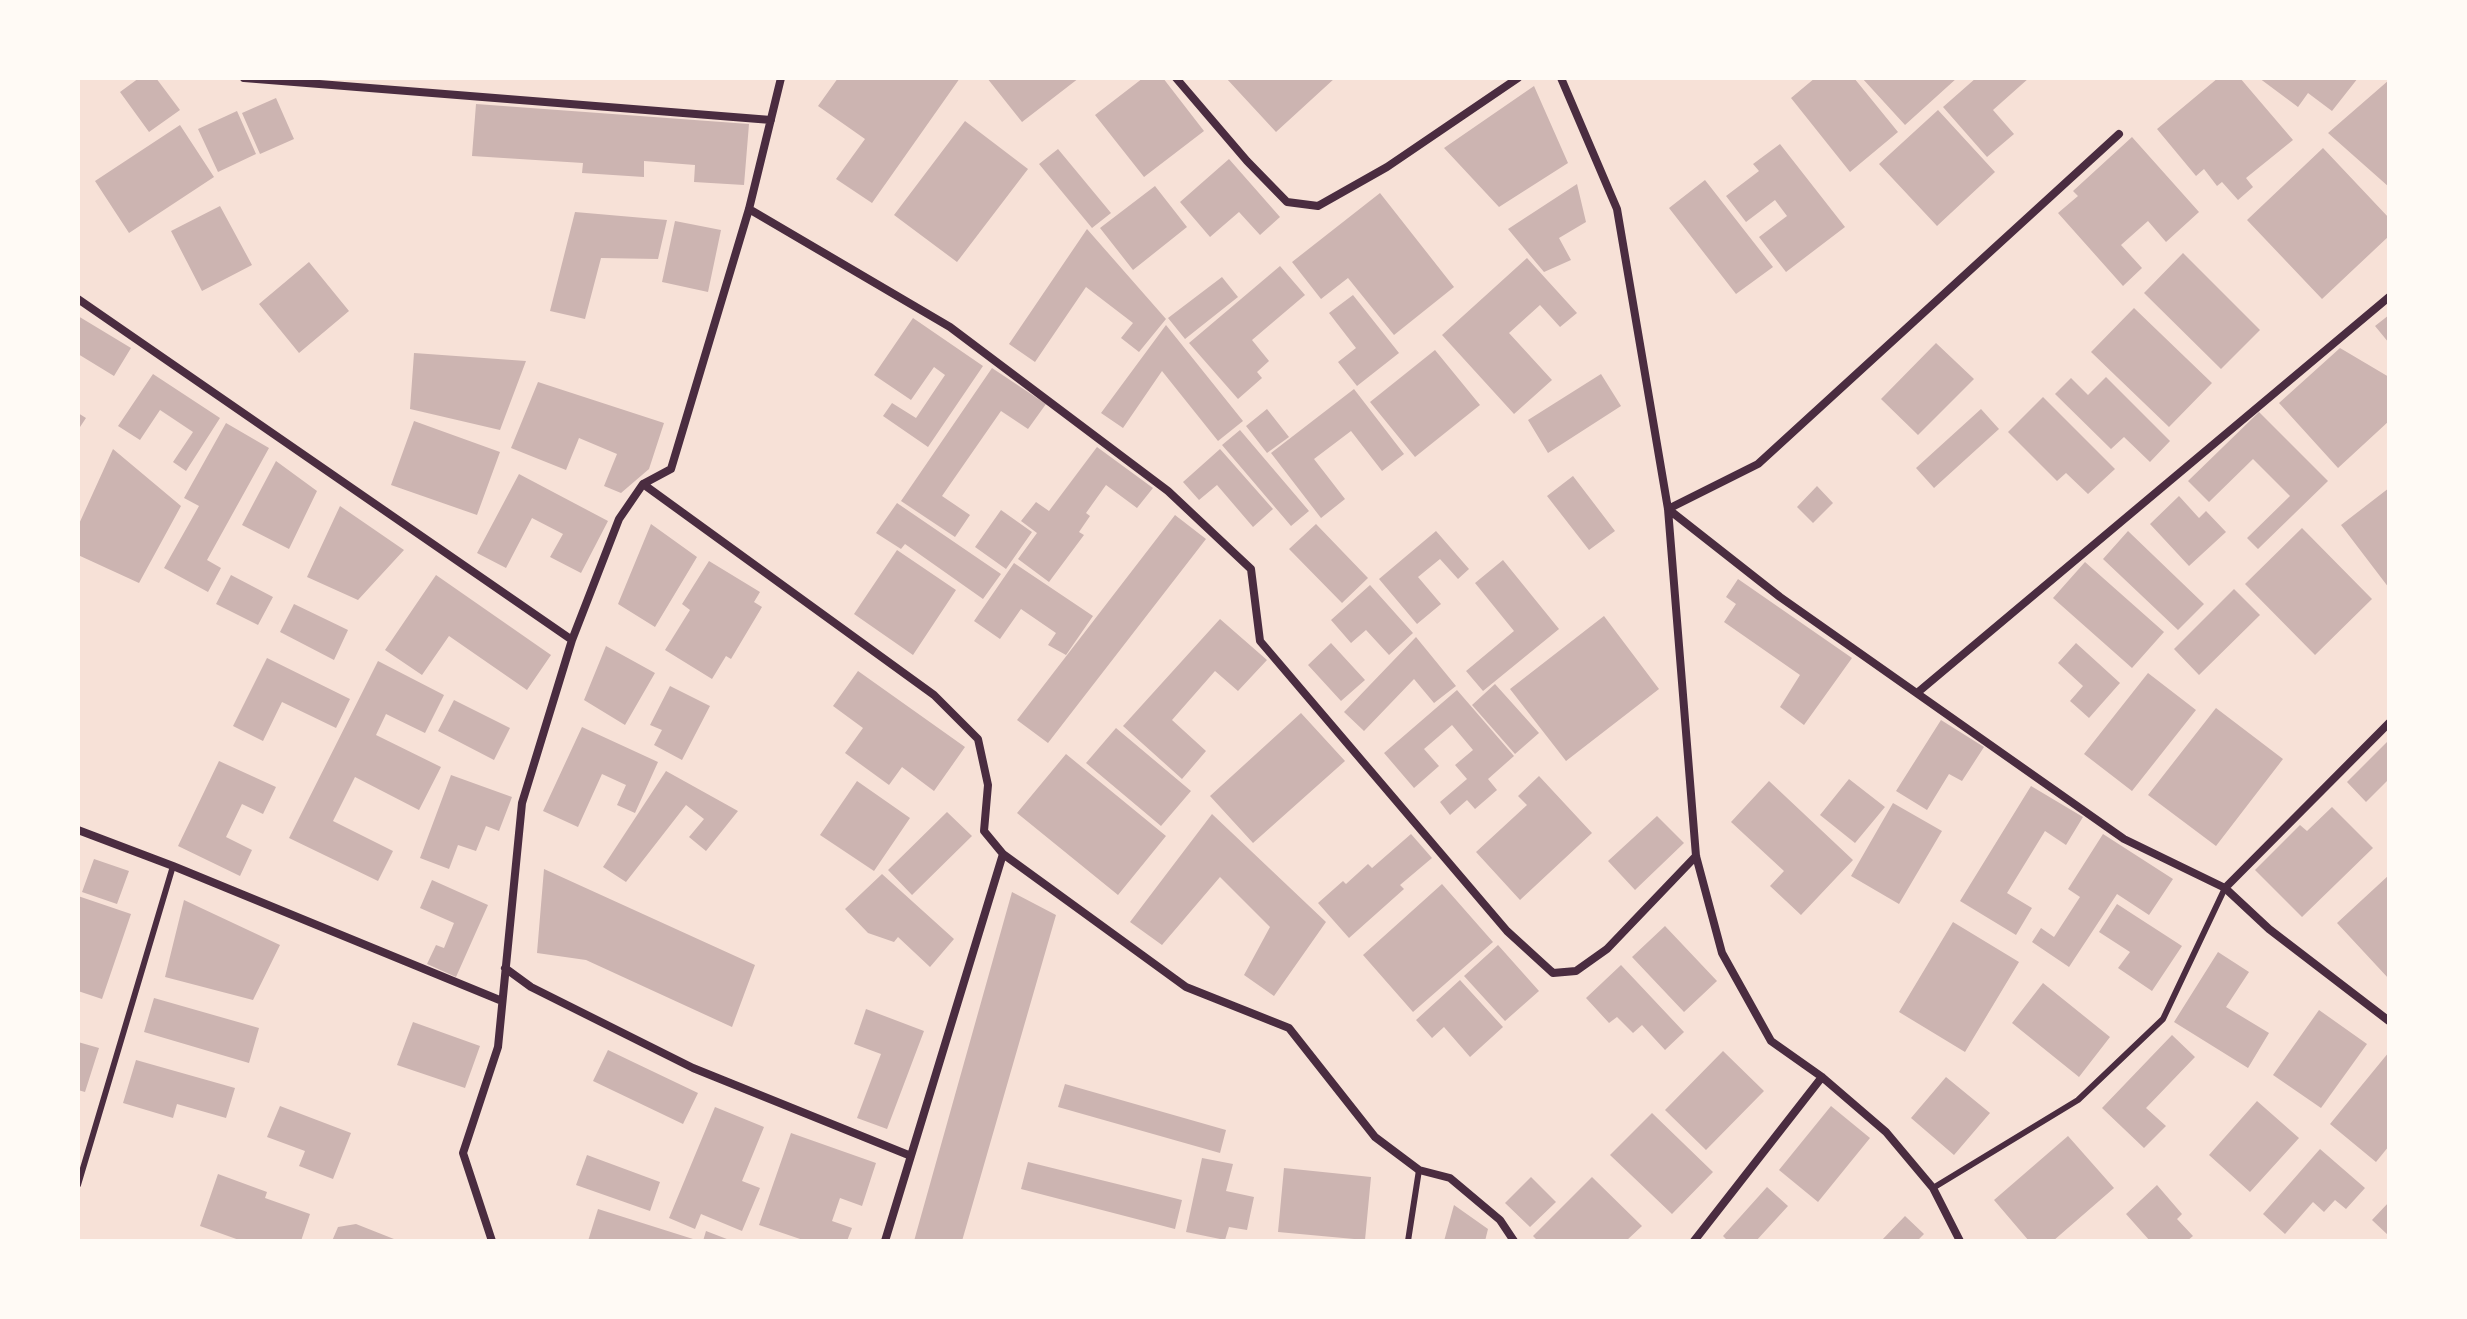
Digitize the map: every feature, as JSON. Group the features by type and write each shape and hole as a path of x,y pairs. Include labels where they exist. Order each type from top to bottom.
{"street":[{"path":"244,78 771,120"},
{"path":"492,1241 463,1153 498,1047 522,803 572,640 619,519 643,484 671,469 749,209 781,78"},
{"path":"1176,78 1247,161 1287,202 1318,206 1387,167 1518,78"},
{"path":"1561,78 1617,209 1668,509 1696,856 1722,953 1771,1041 1822,1077 1886,1132 1933,1188 1960,1241"},
{"path":"1668,509 1758,464 2119,134"},
{"path":"749,209 950,327 1179,501 1251,569 1260,641 1507,931 1553,973 1576,971 1607,949 1696,856"},
{"path":"1917,693 2389,297"},
{"path":"78,299 572,640"},
{"path":"643,484 934,695 978,739 988,785 984,831 1003,854 1186,987 1289,1028 1375,1137 1419,1170 1450,1178 1500,1220 1514,1241"},
{"path":"1668,509 1780,597 2124,839 2225,888 2269,929 2389,1021"},
{"path":"2225,888 2389,723"},
{"path":"78,830 502,1001"},
{"path":"885,1241 1003,854"},
{"path":"505,968 531,987 693,1068 911,1156"},
{"path":"1694,1241 1822,1077"}],"lane":[{"path":"78,1185 173,866"},
{"path":"1933,1188 2078,1100 2163,1019 2225,888"},
{"path":"1408,1241 1419,1170"}],"building":[{"path":"139,78 156,78 180,110 149,132 120,92"},
{"path":"838,78 960,78 872,203 836,179 865,139 818,106"},
{"path":"987,78 1079,78 1022,122"},
{"path":"1143,78 1163,78 1204,131 1144,177 1095,115"},
{"path":"1226,78 1335,78 1276,132"},
{"path":"1815,78 1854,78 1898,132 1850,172 1791,98"},
{"path":"1862,78 1957,78 1905,125"},
{"path":"1976,78 2029,78 1993,110 2014,134 1987,157 1943,107"},
{"path":"2218,78 2240,78 2293,140 2246,178 2253,187 2238,200 2222,182 2217,186 2204,169 2196,176 2157,129"},
{"path":"2259,78 2358,78 2332,111 2308,93 2298,107"},
{"path":"2389,80 2389,187 2328,133"},
{"path":"1534,86 1568,163 1499,207 1444,148"},
{"path":"276,98 294,139 260,154 242,113"},
{"path":"476,104 749,124 744,185 694,182 695,165 644,161 644,177 582,173 583,163 472,156"},
{"path":"1938,110 1995,172 1937,226 1879,164"},
{"path":"237,111 256,154 218,172 198,129"},
{"path":"965,121 1028,169 957,262 894,215"},
{"path":"180,125 214,177 129,233 95,181"},
{"path":"2132,137 2199,212 2166,242 2148,221 2121,245 2142,268 2123,286 2058,213 2078,196 2073,191"},
{"path":"1780,144 1845,227 1786,272 1759,237 1787,216 1775,200 1746,222 1726,196 1759,171 1753,164"},
{"path":"2323,148 2389,218 2389,236 2322,299 2247,220"},
{"path":"1058,149 1111,213 1092,228 1039,164"},
{"path":"1229,159 1280,217 1260,235 1239,212 1210,237 1180,202"},
{"path":"1705,180 1773,267 1736,294 1669,208"},
{"path":"1577,184 1586,222 1559,238 1571,260 1544,272 1508,229"},
{"path":"1155,186 1187,227 1133,270 1100,228"},
{"path":"1380,193 1454,287 1394,335 1348,278 1321,299 1292,262"},
{"path":"220,206 252,265 202,291 171,231"},
{"path":"575,212 667,220 658,259 601,258 585,319 550,311"},
{"path":"675,221 721,230 708,292 662,282"},
{"path":"1087,229 1166,319 1139,352 1121,338 1133,323 1086,287 1035,362 1009,344"},
{"path":"2183,253 2260,330 2221,369 2144,293"},
{"path":"1527,258 1577,313 1560,327 1540,305 1509,333 1552,380 1514,414 1442,335"},
{"path":"309,262 349,311 299,353 259,304"},
{"path":"1280,266 1305,295 1252,340 1269,361 1257,372 1262,378 1238,399 1189,343"},
{"path":"1222,277 1238,297 1185,339 1168,318"},
{"path":"1353,295 1399,353 1357,386 1338,362 1356,348 1329,313"},
{"path":"2134,308 2212,383 2169,427 2091,352"},
{"path":"2389,315 2389,343 2375,326"},
{"path":"78,316 131,348 114,376 78,354"},
{"path":"913,318 983,366 928,447 883,416 892,403 916,418 945,375 934,367 911,400 874,375"},
{"path":"1166,325 1243,421 1218,441 1162,371 1123,428 1101,413"},
{"path":"1936,343 1974,379 1918,435 1881,399"},
{"path":"2340,348 2389,377 2389,421 2338,468 2279,403"},
{"path":"1435,350 1480,405 1415,457 1370,402"},
{"path":"414,353 526,361 500,430 410,409"},
{"path":"992,368 1046,404 1028,429 1001,411 942,496 970,515 955,537 901,501"},
{"path":"153,374 220,418 186,471 173,462 193,432 160,410 140,440 118,426"},
{"path":"1601,374 1621,406 1548,453 1528,420"},
{"path":"2106,377 2170,441 2150,462 2124,437 2111,449 2055,394 2071,378 2088,395"},
{"path":"538,382 664,423 649,469 621,493 604,486 617,454 579,438 566,470 511,448"},
{"path":"1354,389 1404,454 1382,471 1351,431 1314,459 1345,499 1321,518 1271,453"},
{"path":"2043,397 2115,469 2088,494 2066,473 2057,481 2008,432"},
{"path":"1267,409 1289,437 1267,453 1246,426"},
{"path":"1981,409 1999,429 1934,488 1916,468"},
{"path":"2259,412 2328,481 2258,549 2247,538 2290,496 2253,459 2209,502 2188,481"},
{"path":"78,413 86,418 78,430"},
{"path":"414,421 500,452 477,515 391,485"},
{"path":"226,423 269,448 207,560 221,568 208,592 164,568 199,506 184,498"},
{"path":"1240,430 1309,511 1291,526 1222,445"},
{"path":"1097,447 1153,488 1137,508 1106,485 1086,513 1090,516 1079,532 1084,535 1049,582 1018,559 1037,533 1021,521 1036,502 1049,511"},
{"path":"113,449 181,506 139,583 78,555 78,526"},
{"path":"1220,449 1273,509 1253,527 1217,485 1199,500 1183,482"},
{"path":"276,461 317,491 289,549 242,525"},
{"path":"519,474 608,521 581,573 550,557 563,534 532,518 506,568 477,553"},
{"path":"1573,476 1615,531 1589,550 1547,496"},
{"path":"1817,486 1833,503 1813,523 1797,507"},
{"path":"2389,488 2389,588 2341,525"},
{"path":"2179,496 2199,518 2206,511 2226,532 2189,566 2150,524"},
{"path":"897,503 1001,574 983,599 905,544 901,549 876,533"},
{"path":"340,506 404,550 358,600 307,577"},
{"path":"1001,510 1032,532 1006,569 975,547"},
{"path":"1175,515 1206,539 1048,743 1017,720"},
{"path":"651,524 697,557 655,627 618,604"},
{"path":"1316,524 1368,578 1342,603 1289,549"},
{"path":"2302,528 2372,599 2315,655 2245,584"},
{"path":"1436,531 1469,569 1458,579 1440,559 1418,577 1441,604 1417,624 1379,579"},
{"path":"2128,531 2204,604 2178,630 2103,559"},
{"path":"897,550 956,590 913,655 854,614"},
{"path":"1503,560 1559,629 1483,691 1466,671 1514,631 1475,583"},
{"path":"709,561 760,592 754,602 762,607 731,659 726,656 712,679 665,650 690,610 682,604"},
{"path":"2085,562 2164,632 2132,668 2053,598"},
{"path":"1014,563 1093,616 1066,655 1048,645 1056,633 1021,609 1000,639 974,621"},
{"path":"231,575 273,597 258,625 216,604"},
{"path":"436,575 551,655 527,690 449,636 422,675 385,650"},
{"path":"1738,579 1852,658 1804,725 1780,707 1800,675 1724,622 1736,604 1726,597"},
{"path":"1370,585 1413,633 1389,655 1366,630 1351,643 1331,620"},
{"path":"2234,589 2260,615 2199,675 2174,649"},
{"path":"294,604 348,630 334,660 280,632"},
{"path":"1604,616 1659,689 1566,761 1510,689"},
{"path":"1220,619 1267,660 1238,691 1215,671 1172,720 1206,751 1182,779 1123,726"},
{"path":"1416,637 1456,686 1434,703 1414,679 1364,731 1344,712"},
{"path":"1331,643 1365,680 1341,701 1308,665"},
{"path":"2076,643 2120,683 2089,718 2070,701 2083,686 2058,663"},
{"path":"606,646 655,673 625,725 584,700"},
{"path":"267,658 350,699 336,728 282,702 263,741 233,726"},
{"path":"378,661 444,695 425,733 386,714 376,735 441,767 419,810 355,777 333,821 393,851 378,881 289,838"},
{"path":"858,671 965,747 934,791 902,767 889,785 845,753 863,728 833,706"},
{"path":"2148,673 2196,710 2132,791 2084,754"},
{"path":"1495,684 1539,733 1515,754 1472,705"},
{"path":"670,686 710,706 682,760 654,745 662,730 650,725"},
{"path":"1457,690 1514,756 1488,779 1497,790 1475,809 1467,800 1450,815 1440,802 1467,779 1455,765 1473,750 1452,725 1424,749 1439,766 1414,788 1384,753"},
{"path":"454,700 510,728 494,760 438,731"},
{"path":"2216,708 2283,759 2216,846 2148,795"},
{"path":"1301,713 1345,761 1253,843 1210,796"},
{"path":"1941,720 1984,747 1962,781 1949,774 1927,810 1896,791"},
{"path":"582,727 658,762 635,813 617,805 626,785 602,774 578,827 543,811"},
{"path":"1116,728 1191,791 1161,826 1086,763"},
{"path":"2389,740 2389,779 2366,802 2347,782"},
{"path":"1066,754 1166,836 1118,895 1017,813"},
{"path":"219,761 276,787 263,814 242,804 226,837 252,850 240,876 178,846"},
{"path":"666,771 738,811 706,851 689,837 704,819 686,805 626,882 603,867"},
{"path":"451,775 512,797 499,831 486,826 476,851 458,845 449,869 420,858"},
{"path":"1539,776 1592,833 1520,900 1476,852 1527,805 1518,796"},
{"path":"1849,779 1885,807 1855,843 1820,815"},
{"path":"857,781 910,818 874,871 820,835"},
{"path":"1769,781 1853,860 1801,915 1770,886 1784,871 1731,822"},
{"path":"2031,786 2083,817 2066,845 2045,831 2007,893 2032,908 2016,935 1960,901"},
{"path":"1893,803 1942,831 1899,904 1851,876"},
{"path":"2332,807 2373,848 2302,917 2255,870 2300,825 2307,831"},
{"path":"947,812 972,836 912,895 888,870"},
{"path":"1212,814 1326,922 1274,996 1244,975 1270,927 1220,877 1162,945 1130,922"},
{"path":"1657,816 1684,843 1635,890 1608,861"},
{"path":"1411,834 1432,858 1400,885 1404,889 1349,938 1318,903 1368,864 1372,868"},
{"path":"2103,834 2173,879 2149,915 2117,894 2069,967 2032,942 2041,928 2054,937 2080,897 2068,889"},
{"path":"94,859 129,871 117,904 82,892"},
{"path":"544,869 755,965 732,1027 586,960 537,953"},
{"path":"882,874 954,939 930,967 898,937 894,942 868,933 845,909"},
{"path":"2389,875 2389,979 2337,923"},
{"path":"432,880 488,905 456,977 427,964 436,945 444,948 454,923 420,908"},
{"path":"1442,884 1493,942 1413,1012 1363,955"},
{"path":"1012,892 1056,915 962,1241 914,1241"},
{"path":"78,896 131,914 102,999 78,991"},
{"path":"184,900 280,945 253,1000 165,977"},
{"path":"2117,904 2182,946 2152,991 2118,968 2130,952 2099,932"},
{"path":"1953,922 2019,962 1965,1052 1899,1012"},
{"path":"1665,926 1717,981 1684,1012 1632,957"},
{"path":"1498,945 1539,991 1505,1021 1464,976"},
{"path":"2218,952 2249,972 2226,1007 2269,1033 2248,1068 2174,1022"},
{"path":"1621,965 1684,1032 1665,1050 1642,1025 1633,1033 1617,1017 1609,1023 1586,998"},
{"path":"1460,980 1503,1027 1470,1057 1444,1027 1432,1038 1416,1020"},
{"path":"2043,983 2110,1037 2079,1077 2012,1023"},
{"path":"154,998 259,1028 249,1063 144,1032"},
{"path":"866,1009 924,1031 887,1129 857,1118 881,1054 854,1044"},
{"path":"2319,1010 2367,1044 2321,1108 2273,1075"},
{"path":"413,1022 480,1046 465,1088 397,1065"},
{"path":"2172,1035 2195,1057 2146,1108 2166,1126 2144,1148 2102,1108"},
{"path":"78,1042 99,1048 85,1092 78,1090"},
{"path":"608,1050 698,1093 683,1124 593,1081"},
{"path":"1723,1051 1764,1091 1706,1150 1665,1110"},
{"path":"2389,1052 2389,1146 2376,1162 2330,1124"},
{"path":"136,1060 235,1088 226,1118 177,1104 173,1118 123,1103"},
{"path":"1946,1077 1990,1113 1954,1155 1911,1118"},
{"path":"1065,1084 1226,1130 1220,1153 1058,1107"},
{"path":"2257,1101 2299,1138 2250,1192 2209,1155"},
{"path":"280,1106 351,1133 333,1179 299,1166 305,1151 267,1137"},
{"path":"1831,1106 1870,1138 1818,1202 1779,1170"},
{"path":"715,1107 764,1127 742,1181 760,1188 742,1231 701,1214 695,1229 669,1218"},
{"path":"1652,1113 1713,1172 1672,1214 1610,1155"},
{"path":"791,1133 876,1163 862,1206 840,1198 832,1221 852,1228 847,1241 806,1241 759,1225"},
{"path":"2068,1136 2114,1188 2053,1241 2029,1241 1994,1200"},
{"path":"2320,1149 2365,1188 2346,1209 2335,1200 2324,1212 2313,1202 2285,1234 2263,1214"},
{"path":"587,1155 660,1182 650,1211 576,1185"},
{"path":"1202,1158 1233,1164 1226,1191 1254,1197 1247,1230 1229,1227 1225,1240 1186,1232"},
{"path":"1028,1162 1182,1200 1175,1229 1021,1189"},
{"path":"1284,1168 1371,1177 1365,1240 1278,1232"},
{"path":"218,1174 267,1192 265,1198 310,1214 301,1241 242,1241 200,1226"},
{"path":"1531,1177 1556,1202 1530,1227 1505,1203"},
{"path":"1592,1177 1642,1226 1626,1241 1538,1241 1533,1236"},
{"path":"2157,1185 2182,1214 2177,1219 2193,1236 2187,1241 2150,1241 2126,1214"},
{"path":"1767,1187 1788,1206 1756,1241 1728,1241 1723,1236"},
{"path":"2389,1202 2389,1236 2372,1220"},
{"path":"1454,1205 1488,1229 1485,1241 1444,1241"},
{"path":"598,1209 693,1239 588,1241"},
{"path":"1905,1216 1924,1234 1917,1241 1881,1241"},
{"path":"356,1224 399,1241 332,1241 338,1227"},
{"path":"706,1231 732,1241 703,1241"}]}
